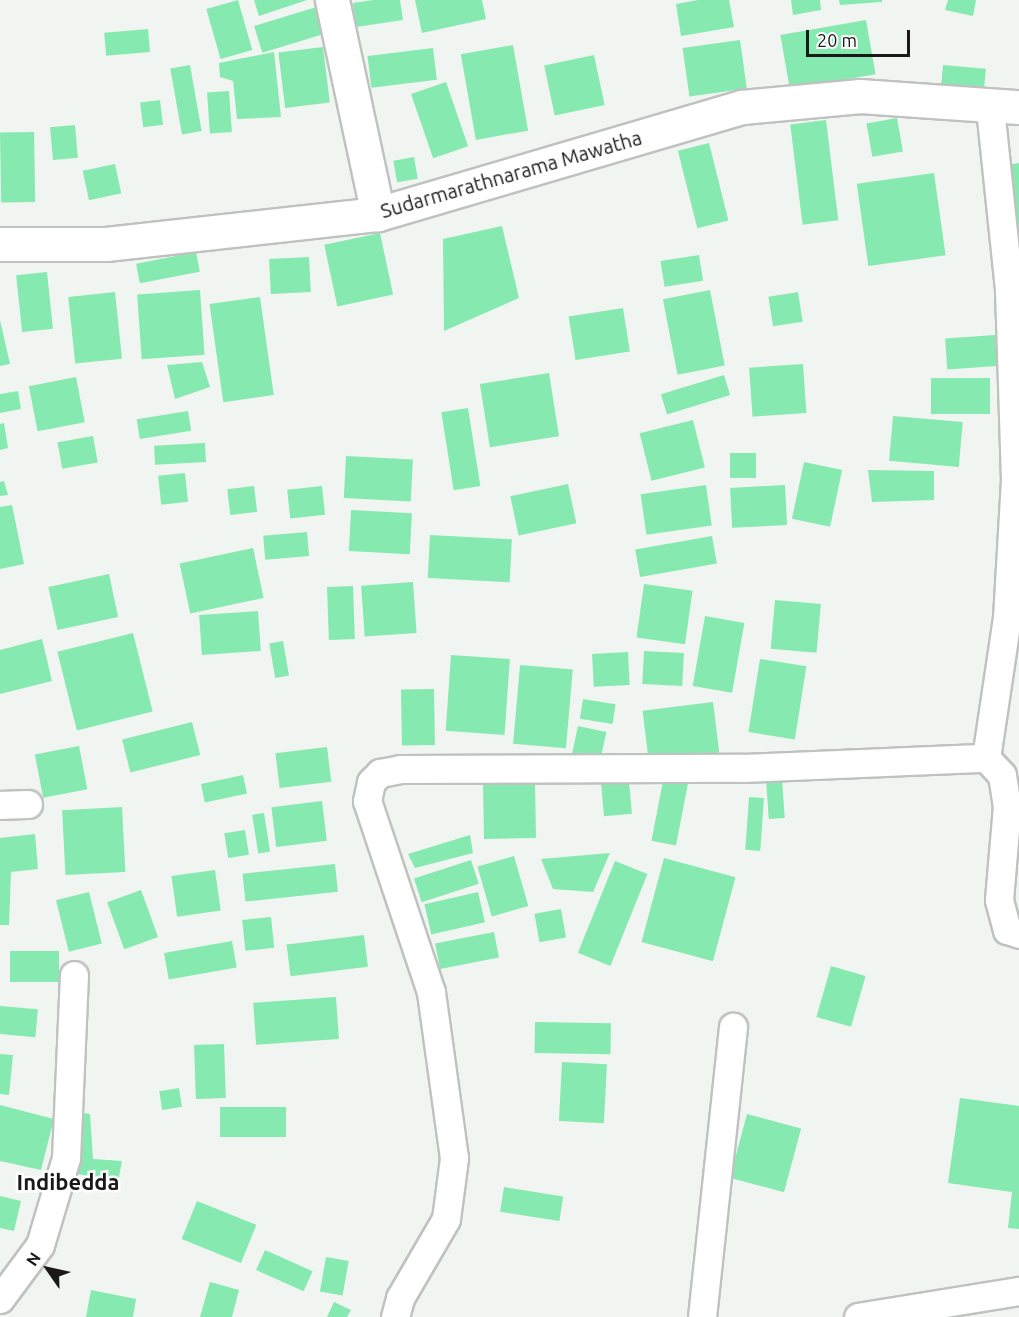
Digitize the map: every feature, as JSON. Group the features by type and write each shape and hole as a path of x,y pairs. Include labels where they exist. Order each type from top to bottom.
{"street":[{"path":"332,0 378,214"},
{"name":"Sudarmarathnarama Mawatha","path":"0,244 106,244 378,214 742,107 860,96 1005,107"},
{"path":"986,758 1007,618 1015,480 1005,107"},
{"path":"395,1317 400,1298 446,1219 454,1158 430,992 367,801 371,782 380,773 400,769 743,768 986,758 1002,775 1007,806 999,900 1007,930 1019,934"},
{"path":"0,806 28,804"},
{"path":"0,1299 40,1245 66,1158 74,975"},
{"path":"702,1317 733,1027"},
{"path":"858,1317 1019,1291"}],"building":[{"path":"238,0 252,50 221,59 206,9"},
{"path":"254,0 307,0 259,16"},
{"path":"400,0 403,20 356,27 353,3"},
{"path":"415,0 482,0 486,19 422,33"},
{"path":"698,0 729,0 734,27 681,36 676,4"},
{"path":"791,0 820,0 821,10 793,15"},
{"path":"839,0 882,0 882,2 840,5"},
{"path":"948,0 976,0 973,16 945,10"},
{"path":"323,5 331,32 262,53 254,26"},
{"path":"866,20 876,74 790,89 780,35"},
{"path":"148,29 150,52 106,56 104,33"},
{"path":"740,40 747,89 689,97 683,48"},
{"path":"513,45 528,131 476,140 461,54"},
{"path":"323,47 330,103 285,108 278,52"},
{"path":"433,48 437,80 371,88 367,56"},
{"path":"274,52 281,117 237,119 233,81 220,77 219,63"},
{"path":"594,55 605,105 555,115 544,66"},
{"path":"190,65 202,131 182,134 170,68"},
{"path":"943,65 986,69 984,90 941,86"},
{"path":"446,82 468,146 433,158 411,94"},
{"path":"229,91 232,132 210,133 207,93"},
{"path":"160,100 163,125 143,127 140,102"},
{"path":"897,118 903,151 872,157 866,123"},
{"path":"826,120 838,220 803,225 790,124"},
{"path":"75,125 78,158 53,160 50,127"},
{"path":"34,132 35,202 1,203 0,133"},
{"path":"709,143 728,221 697,228 678,151"},
{"path":"414,157 418,179 397,182 393,161"},
{"path":"1019,163 1019,282 1000,166"},
{"path":"115,164 121,193 89,200 83,171"},
{"path":"934,173 946,255 868,266 857,184"},
{"path":"502,226 519,298 444,331 443,239"},
{"path":"380,233 393,295 337,306 324,245"},
{"path":"196,252 200,272 140,283 136,264"},
{"path":"699,255 703,281 665,287 660,261"},
{"path":"309,257 311,292 271,294 269,259"},
{"path":"47,272 53,329 22,332 16,275"},
{"path":"200,290 205,355 142,359 137,294"},
{"path":"710,290 725,366 678,375 663,299"},
{"path":"115,292 122,359 75,364 68,297"},
{"path":"798,292 803,322 773,326 768,297"},
{"path":"260,297 274,395 223,402 209,304"},
{"path":"623,308 630,351 576,360 569,317"},
{"path":"0,320 10,364 0,366"},
{"path":"995,335 997,366 947,369 945,338"},
{"path":"202,362 210,387 175,399 167,365"},
{"path":"803,364 806,413 753,417 749,368"},
{"path":"549,373 559,436 490,447 480,384"},
{"path":"724,375 730,395 667,414 661,394"},
{"path":"76,377 85,422 38,431 29,386"},
{"path":"931,378 990,378 990,414 931,414"},
{"path":"18,391 21,409 0,413 0,394"},
{"path":"468,408 480,486 454,490 441,412"},
{"path":"188,411 191,431 140,439 137,419"},
{"path":"893,416 963,422 959,467 889,461"},
{"path":"693,420 705,468 651,481 640,433"},
{"path":"4,423 8,448 0,450 0,424"},
{"path":"93,436 98,463 62,469 58,442"},
{"path":"205,443 206,462 155,465 154,446"},
{"path":"730,453 756,453 756,478 730,478"},
{"path":"346,456 413,460 411,501 344,498"},
{"path":"804,462 842,470 830,527 792,519"},
{"path":"868,470 934,471 934,500 872,502"},
{"path":"185,473 188,502 161,505 158,476"},
{"path":"4,481 8,495 0,496 0,482"},
{"path":"568,484 576,523 519,535 510,496"},
{"path":"706,485 712,526 646,535 641,494"},
{"path":"785,485 787,525 732,528 730,488"},
{"path":"254,486 257,512 230,515 227,489"},
{"path":"322,486 325,515 290,518 287,490"},
{"path":"12,505 24,564 0,569 0,507"},
{"path":"351,510 412,513 410,554 349,551"},
{"path":"307,532 309,556 265,560 263,536"},
{"path":"430,535 512,539 510,582 428,578"},
{"path":"712,536 717,564 640,577 635,550"},
{"path":"253,548 264,598 190,613 180,564"},
{"path":"109,574 118,617 58,630 48,587"},
{"path":"413,582 417,633 365,637 361,586"},
{"path":"644,584 693,591 685,644 636,637"},
{"path":"353,586 355,639 329,640 327,587"},
{"path":"775,600 821,604 817,653 771,649"},
{"path":"258,611 261,651 202,655 199,615"},
{"path":"705,616 744,623 732,693 693,686"},
{"path":"133,633 153,712 77,730 57,652"},
{"path":"42,639 52,681 0,694 0,650"},
{"path":"283,641 289,675 275,678 269,643"},
{"path":"644,651 684,653 682,686 642,684"},
{"path":"628,652 630,685 594,687 592,654"},
{"path":"451,655 510,659 505,735 446,731"},
{"path":"760,659 806,666 795,739 748,732"},
{"path":"520,665 573,670 566,748 513,744"},
{"path":"434,689 435,745 402,746 401,690"},
{"path":"583,699 616,704 612,724 580,719"},
{"path":"713,702 719,753 649,761 643,711"},
{"path":"192,722 200,755 130,772 122,739"},
{"path":"578,726 606,732 600,761 572,755"},
{"path":"79,746 87,789 43,798 35,755"},
{"path":"327,747 331,782 280,788 275,753"},
{"path":"243,775 247,794 205,803 201,784"},
{"path":"664,776 689,781 676,846 651,841"},
{"path":"782,779 785,818 769,819 766,780"},
{"path":"629,781 632,814 604,816 601,783"},
{"path":"535,782 536,838 484,839 483,783"},
{"path":"749,797 764,798 760,851 745,850"},
{"path":"322,801 327,841 276,847 271,807"},
{"path":"122,807 125,872 65,875 62,810"},
{"path":"264,813 270,852 258,853 252,815"},
{"path":"245,830 249,855 228,858 224,833"},
{"path":"35,834 38,869 11,872 9,925 0,925 0,838"},
{"path":"470,835 473,853 415,868 408,854"},
{"path":"610,853 593,892 553,889 541,859"},
{"path":"514,856 528,906 492,916 477,866"},
{"path":"664,858 735,877 713,961 641,942"},
{"path":"471,860 479,884 422,902 414,879"},
{"path":"615,861 647,874 610,966 578,953"},
{"path":"335,864 338,892 245,902 243,874"},
{"path":"215,870 221,911 177,917 171,876"},
{"path":"141,890 158,937 124,949 107,902"},
{"path":"89,892 102,943 69,952 56,900"},
{"path":"478,892 485,922 431,935 424,904"},
{"path":"561,909 566,938 539,942 534,914"},
{"path":"271,917 274,948 245,951 242,920"},
{"path":"494,932 499,958 440,969 435,943"},
{"path":"364,935 368,967 290,976 287,945"},
{"path":"232,941 237,968 169,980 164,953"},
{"path":"10,951 59,951 59,982 10,982"},
{"path":"831,966 866,976 851,1027 816,1017"},
{"path":"336,997 339,1039 256,1045 253,1003"},
{"path":"0,1006 38,1009 35,1037 0,1034"},
{"path":"535,1022 611,1023 610,1054 534,1053"},
{"path":"224,1044 226,1098 196,1099 194,1045"},
{"path":"0,1054 13,1055 9,1095 0,1094"},
{"path":"562,1062 607,1064 604,1123 559,1121"},
{"path":"179,1088 182,1107 162,1110 159,1091"},
{"path":"960,1098 1019,1106 1019,1229 1008,1228 1012,1192 948,1183"},
{"path":"0,1105 54,1119 41,1170 0,1161"},
{"path":"220,1107 286,1107 286,1137 220,1137"},
{"path":"78,1112 90,1114 93,1159 122,1161 118,1182 73,1173"},
{"path":"747,1114 801,1128 784,1192 730,1178"},
{"path":"504,1187 563,1196 559,1221 500,1212"},
{"path":"0,1196 21,1201 14,1231 0,1228"},
{"path":"197,1201 256,1225 241,1263 182,1239"},
{"path":"265,1250 313,1271 304,1291 256,1270"},
{"path":"326,1257 349,1261 343,1295 320,1291"},
{"path":"210,1282 239,1290 232,1317 200,1317"},
{"path":"91,1290 136,1299 133,1317 86,1317"},
{"path":"334,1302 351,1310 347,1317 327,1317"}],"district":[{"name":"Indibedda","path":"68,1182"}]}
